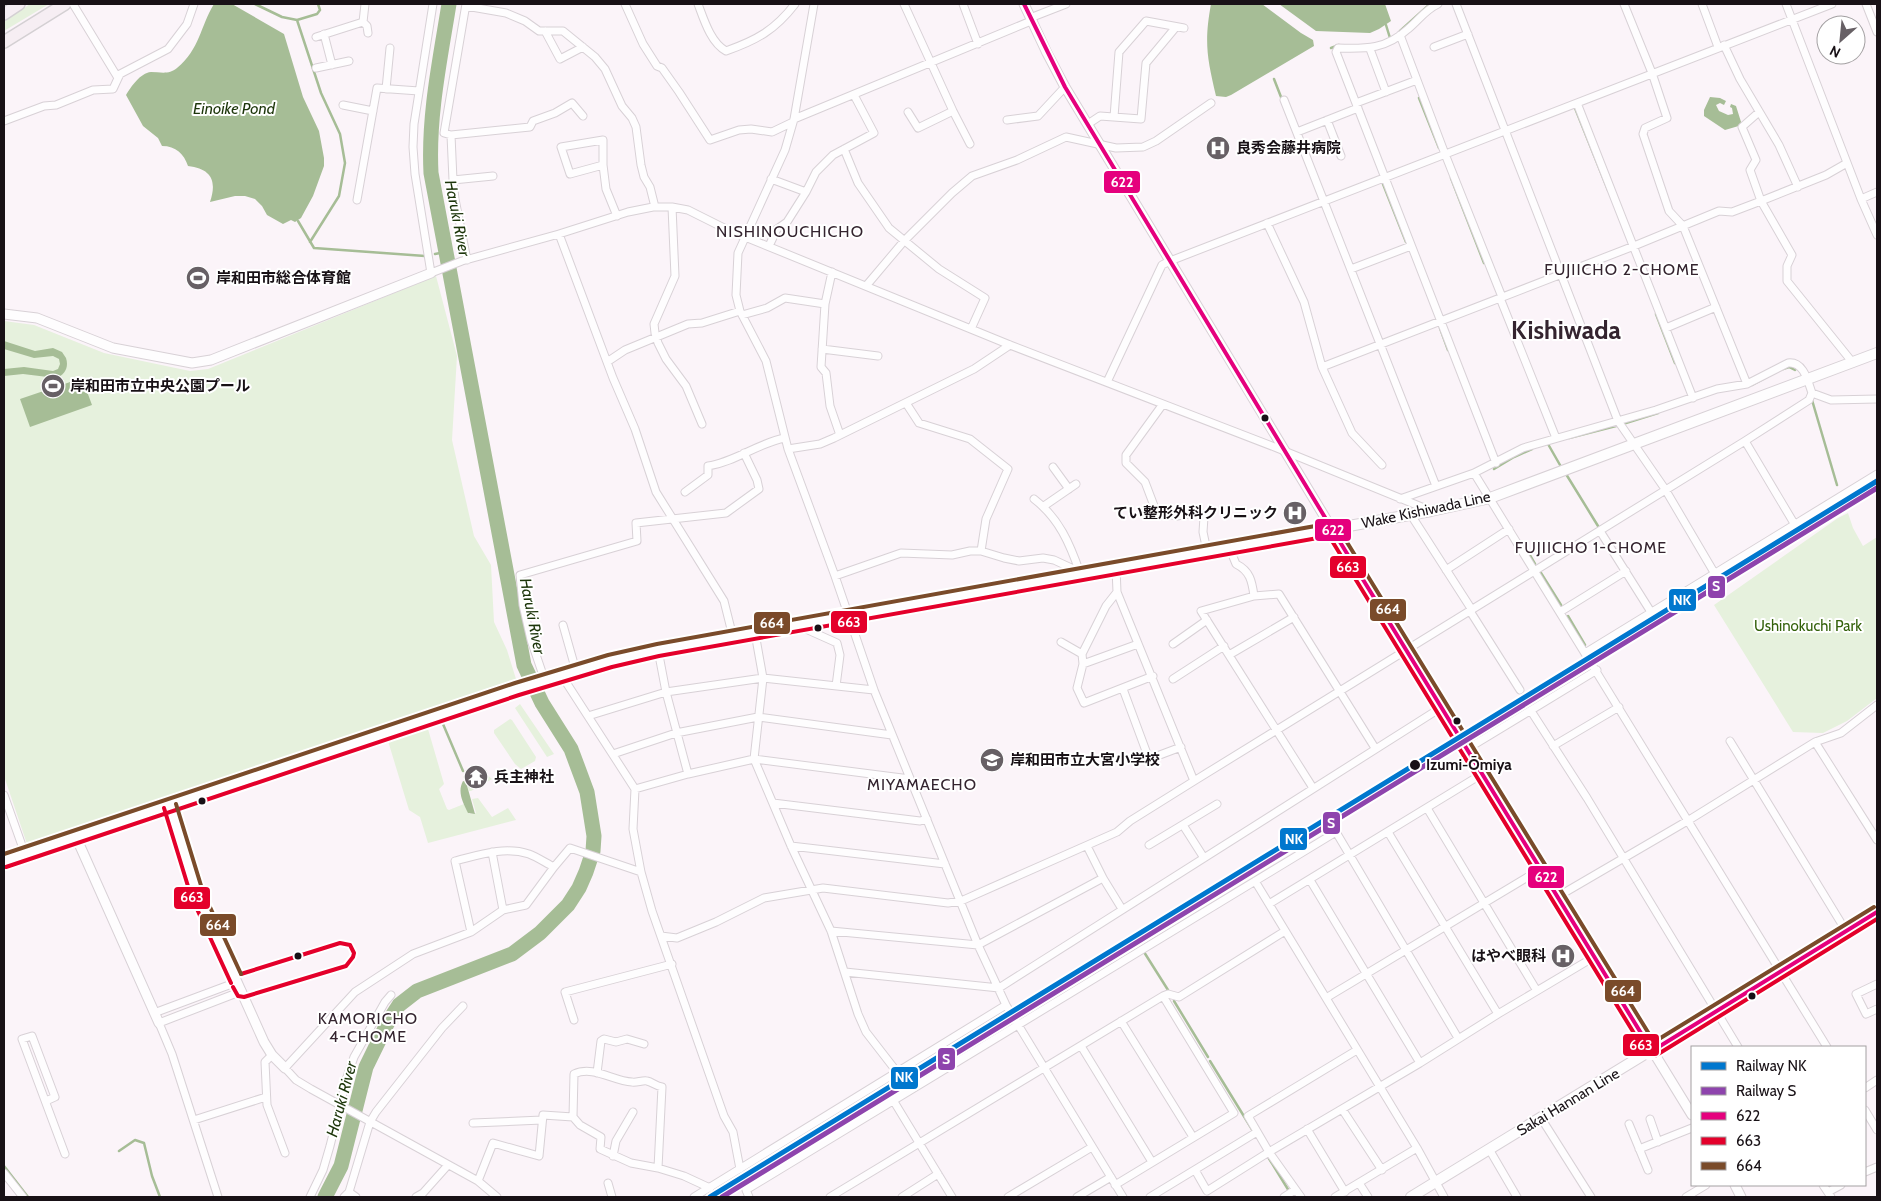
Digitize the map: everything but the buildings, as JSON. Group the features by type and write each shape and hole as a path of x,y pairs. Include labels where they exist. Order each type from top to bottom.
{"highway":[{"path":"4,14 19,4"},
{"path":"4,42 65,4"}],"main road":[{"name":"Wake Kishiwada Line","path":"4,861 517,689 576,671 658,650 1431,511 1490,498 1877,353"},
{"name":"Sakai Hannan Line","path":"1411,1197 1877,912"}],"street":[{"path":"73,4 118,78"},
{"path":"4,122 44,106 56,105 93,90 113,89 120,74 168,49 187,24 194,4"},
{"path":"365,4 363,22 368,33"},
{"path":"433,4 412,147 433,273"},
{"path":"625,4 643,44 657,66 662,68 679,92 710,140 739,130 751,129 772,132 794,120 932,64 1066,4"},
{"path":"698,4 718,47 726,51 742,46 774,28 795,4"},
{"path":"814,4 794,120 784,150 738,253 736,295 741,313 766,362 788,449 835,576 874,690 978,945 1006,1005 1123,1197"},
{"path":"904,4 952,111 970,144"},
{"path":"963,4 978,44"},
{"path":"1024,4 1030,20 1065,87 1406,650 1691,1113"},
{"path":"1438,4 1429,8 1395,39 1370,48 1338,48 1336,52 1496,463"},
{"path":"1456,4 1618,421 1665,489 1715,574"},
{"path":"1624,4 1652,73 1667,118 1645,128 1644,134 1669,211 1683,226 1747,384"},
{"path":"1702,4 1721,46 1779,145 1798,187"},
{"path":"1786,4 1877,236"},
{"path":"1107,382 1162,265 1170,260 1832,4"},
{"path":"1866,4 1877,32"},
{"path":"583,116 572,103 555,113 533,121 530,127 451,135 444,133 466,5 506,13 525,21 538,30 564,31 595,57 605,69 622,106 632,118 636,127 641,165 644,177 650,187 655,207"},
{"path":"1088,124 1100,116 1141,120 1146,63 1180,27 1146,21 1119,52 1114,117"},
{"path":"316,37 363,22"},
{"path":"545,31 560,59 584,47"},
{"path":"324,34 332,65"},
{"path":"1434,47 1468,34"},
{"path":"1400,35 1556,438"},
{"path":"386,89 390,48"},
{"path":"1370,48 1386,92"},
{"path":"316,68 349,61"},
{"path":"1297,132 1417,80"},
{"path":"1007,120 1038,116 1065,87"},
{"path":"357,200 377,88 419,91"},
{"path":"769,246 777,230 787,222 816,172 833,155 874,133 854,95"},
{"path":"1284,100 1436,486"},
{"path":"866,286 904,241 952,193 972,176 1017,160 1066,137 1116,148 1143,147 1156,141 1211,103"},
{"path":"1577,103 1692,398"},
{"path":"343,105 373,110"},
{"path":"908,112 918,128 952,111"},
{"path":"1759,112 1742,127 1756,160 1750,170 1762,202 1792,256 1787,266 1786,281 1853,362"},
{"path":"1327,120 1342,156"},
{"path":"451,135 453,180 464,261"},
{"path":"602,165 570,174 560,147 603,140 602,165 606,189 618,216"},
{"path":"844,149 858,183 889,228 939,268 985,298 971,329"},
{"path":"1322,367 1719,211 1732,212 1762,202 1826,175 1847,163"},
{"path":"453,180 493,176"},
{"path":"771,179 806,192"},
{"path":"1861,198 1877,192"},
{"path":"672,206 675,276 654,324 656,338 666,359 686,386 702,424"},
{"path":"4,314 37,318 113,348 192,363 212,360 464,261 618,216 655,207 672,206 688,210 728,230 971,329 1286,452 1431,511"},
{"path":"1267,223 1304,302 1322,367 1352,433 1382,465"},
{"path":"559,234 607,362 635,429 656,492 724,601 733,637"},
{"path":"1351,269 1411,246"},
{"path":"832,272 825,304 821,367 826,373 830,406 840,435"},
{"path":"607,362 625,350 688,324 702,323 767,308 785,298 825,304"},
{"path":"1666,328 1716,307"},
{"path":"788,449 820,444 840,435 974,369 1010,344"},
{"path":"822,349 878,356"},
{"path":"661,936 677,938 716,922 764,898 790,892 823,888 948,903 961,901 1117,832 1130,821 1194,781 1745,441 1809,400 1812,394 1801,367 1788,363 1747,384 1717,389 1514,452 1474,473 1400,499"},
{"path":"1812,394 1831,400 1877,399"},
{"path":"906,402 919,423 970,439 1008,469 986,519 981,551"},
{"path":"1163,404 1126,455 1126,463 1145,482 1156,511 1177,516 1199,512 1204,517 1203,532 1207,551"},
{"path":"685,492 708,475 708,466 719,464 770,441 786,438"},
{"path":"1745,441 1795,525"},
{"path":"544,681 522,605 520,575 637,541 636,523 726,513 759,489 757,480 744,453"},
{"path":"1053,467 1069,489"},
{"path":"1474,473 1597,670 1826,1046"},
{"path":"1585,653 1877,474"},
{"path":"1044,506 1076,484"},
{"path":"1034,499 1044,506 1066,535 1080,573"},
{"path":"1411,514 1520,690"},
{"path":"1446,570 1509,529"},
{"path":"1600,531 1651,612"},
{"path":"1229,547 1236,564 1244,568 1248,573 1254,596"},
{"path":"835,576 901,553 952,555 970,551 981,551 1019,561 1049,558 1080,573"},
{"path":"1116,568 1117,592 1153,676 1194,781"},
{"path":"1560,612 1626,571"},
{"path":"1117,592 1106,606 1082,654 1083,664 1077,688 1084,703 1153,676"},
{"path":"1313,788 1202,611 1254,596 1279,594 1375,748"},
{"path":"1229,655 1294,617"},
{"path":"1173,644 1207,620"},
{"path":"563,624 576,671"},
{"path":"798,626 837,643 840,655 836,686"},
{"path":"755,633 763,678 754,759 791,846 831,931 858,1014 866,1032 897,1072"},
{"path":"1061,642 1082,654"},
{"path":"1083,664 1138,644"},
{"path":"1173,679 1224,646"},
{"path":"658,650 666,692 688,774"},
{"path":"1467,749 1597,670"},
{"path":"562,676 634,789 633,829 640,872 724,1116 733,1132 740,1169"},
{"path":"588,716 666,692 763,678 874,690"},
{"path":"1123,689 1149,759 1181,748"},
{"path":"1557,897 1689,820 1816,742 1841,733 1877,705"},
{"path":"845,972 999,988 1442,707"},
{"path":"1554,746 1619,707"},
{"path":"1531,710 1737,1046"},
{"path":"613,754 676,733 758,717 892,735"},
{"path":"1730,741 1846,931"},
{"path":"1816,742 1877,840"},
{"path":"634,789 754,759 910,779"},
{"path":"1269,904 1482,774"},
{"path":"4,795 25,854"},
{"path":"773,803 920,821 928,820"},
{"path":"1149,845 1217,804"},
{"path":"170,806 196,893 272,1055 296,1080 478,1181 497,1197"},
{"path":"1428,808 1537,991"},
{"path":"1182,825 1204,858"},
{"path":"749,1197 746,1190 1336,832 1458,1038"},
{"path":"1388,832 1498,1014"},
{"path":"76,837 172,1054 218,1197"},
{"path":"791,846 945,864"},
{"path":"1087,846 1103,878 1122,909"},
{"path":"285,1068 354,992 412,954 471,932 504,910 526,905 570,848 640,872"},
{"path":"471,932 455,861 492,852 512,851 530,855 554,867"},
{"path":"492,852 504,910"},
{"path":"1326,998 1541,869"},
{"path":"831,931 978,945 1103,878"},
{"path":"1310,880 1420,1063"},
{"path":"1255,881 1444,1197"},
{"path":"830,1197 1163,996 1168,994 1179,997 1285,931"},
{"path":"1195,1170 1207,1191 1594,957"},
{"path":"574,1020 565,992 672,964"},
{"path":"1877,984 1856,994 1866,1014 1877,1009"},
{"path":"154,1013 240,987"},
{"path":"159,1023 240,987"},
{"path":"310,1197 323,1170 354,1057 385,1002 392,995"},
{"path":"1115,1185 1234,1113 1163,996"},
{"path":"694,1197 1006,1005"},
{"path":"356,1197 346,1195 369,1121 442,1028 463,1006"},
{"path":"1121,1021 1193,1137"},
{"path":"46,1101 55,1097 32,1036 22,1039 65,1154"},
{"path":"597,1073 601,1042 604,1039 616,1042 627,1040 644,1044"},
{"path":"1081,1046 1152,1162"},
{"path":"1301,1197 1269,1152 1248,1116 1357,1050"},
{"path":"272,1055 265,1062 267,1105 285,1153"},
{"path":"658,1168 662,1087 647,1081 631,1082 597,1073 580,1071 574,1074 573,1117 580,1125 601,1137 600,1149 631,1163 658,1168 684,1176 710,1188"},
{"path":"1866,1087 1877,1080"},
{"path":"194,1120 266,1097"},
{"path":"893,1100 952,1197"},
{"path":"1342,1109 1382,1170"},
{"path":"614,1156 616,1141 633,1112"},
{"path":"1866,1112 1877,1130"},
{"path":"478,1181 493,1143 539,1156 543,1115 573,1117"},
{"path":"1541,1118 1591,1197"},
{"path":"1650,1119 1658,1142"},
{"path":"473,1122 542,1120"},
{"path":"1629,1124 1648,1170"},
{"path":"1639,1150 1691,1128"},
{"path":"1307,1129 1345,1192"},
{"path":"1150,1197 1257,1132"},
{"path":"1008,1197 1092,1147"},
{"path":"1335,1197 1416,1148"},
{"path":"1489,1150 1518,1197"},
{"path":"416,1197 423,1193 448,1165"},
{"path":"4,1173 24,1197"},
{"path":"902,1197 938,1174"},
{"path":"1077,1197 1110,1177"},
{"path":"608,1182 612,1197"},
{"path":"1359,1183 1368,1197"},
{"path":"1686,1197 1704,1186"},
{"path":"1829,1195 1840,1186"},
{"path":"1284,1197 1296,1190"}],"green space":[{"path":"30,4 49,4 4,31 4,22"},
{"path":"436,276 457,356 452,440 474,536 491,565 494,622 507,650 516,679 27,844 4,776 4,321 34,325 104,353 190,371 208,369"},
{"name":"Ushinokuchi Park","path":"1848,513 1853,528 1863,546 1877,537 1877,698 1847,721 1823,733 1793,732 1714,605 1838,518"},
{"path":"520,704 554,754 547,757 515,708"},
{"path":"510,719 536,757 535,761 521,769 515,764 494,733 494,730"},
{"path":"426,728 428,729 444,784 439,789 447,809 449,810 464,804 469,814 476,813 472,799 478,798 492,817 508,808 516,820 428,843 420,817 409,810 388,741"},
{"path":"479,769 492,779 469,791 465,778"}],"water":[{"name":"Einoike Pond","path":"214,4 232,4 284,34 303,97 319,131 324,158 324,166 313,196 301,218 295,222 291,220 283,224 267,215 255,199 245,196 235,196 210,202 213,188 211,177 203,170 188,166 182,154 175,149 162,146 158,138 143,126 126,95 143,75 151,72 171,72 185,61 191,53"},
{"path":"1211,4 1262,4 1313,40 1314,46 1231,95 1226,97 1216,96 1210,71 1207,40"},
{"path":"1279,4 1385,4 1391,21 1370,33 1316,31"},
{"path":"1710,97 1726,101 1724,105 1720,103 1716,105 1719,111 1728,115 1733,114 1730,107 1731,104 1736,106 1742,125 1725,130 1704,116 1704,110"},
{"path":"4,341 35,351 53,348 62,352 67,361 66,370 56,378 23,374 4,376 4,369 24,367 53,371 58,369 60,364 59,359 53,356 34,358 4,349"},
{"path":"82,378 92,405 30,427 20,399"},
{"path":"463,781 466,782 475,814 468,813 463,801 461,785"}],"waterway":[{"path":"255,4 282,17 297,20 321,93 340,134 345,163 339,196 310,242"},
{"path":"297,20 317,14 320,10 318,4"},
{"name":"Haruki River","path":"325,1197 341,1166 366,1067 388,1022 399,1005 417,991 512,954 540,933 568,905 579,888 593,851 594,836 587,792 571,749 542,703 524,665 431,173 433,109 449,4"},
{"path":"1400,31 1430,4"},
{"path":"1386,25 1390,38"},
{"path":"1331,48 1339,45"},
{"path":"1274,79 1281,97"},
{"path":"1419,98 1439,148"},
{"path":"1575,108 1608,190"},
{"path":"1451,178 1484,263"},
{"path":"1383,184 1406,242"},
{"path":"298,221 314,248 425,256"},
{"path":"435,254 445,252"},
{"path":"1656,314 1675,363"},
{"path":"1440,328 1448,350"},
{"path":"1783,369 1789,367 1795,370"},
{"path":"1752,385 1767,377"},
{"path":"1812,400 1837,485"},
{"path":"1626,423 1658,413"},
{"path":"1569,438 1616,426"},
{"path":"1548,444 1560,465"},
{"path":"1494,469 1532,449"},
{"path":"1566,474 1598,526"},
{"path":"1524,545 1535,564"},
{"path":"1541,573 1561,605"},
{"path":"1568,616 1585,645"},
{"path":"443,724 463,771"},
{"path":"465,777 466,782"},
{"path":"1144,952 1168,990"},
{"path":"1174,1001 1208,1057"},
{"path":"1210,1061 1253,1131"},
{"path":"119,1151 135,1140 144,1143 152,1176 160,1197"},
{"path":"1268,1157 1289,1191"},
{"path":"4,1166 28,1197"}],"rail line":[{"name":"NK","path":"710,1197 1877,481"},
{"name":"S","path":"722,1197 1877,488"}],"transit line":[{"name":"622","path":"1024,4 1065,87 1332,529 1652,1051"},
{"name":"664","path":"4,854 515,683 608,655 657,644 1332,523 1337,526 1654,1042 1874,907"},
{"name":"663","path":"6,867 519,695 612,667 659,656 1329,536 1648,1056 1655,1056 1877,919"},
{"name":"664","path":"176,804 203,892 241,974"},
{"name":"663","path":"164,808 191,896 231,983"},
{"name":"622","path":"1652,1051 1877,912"},
{"name":"663","path":"233,987 238,996 244,997 346,966 354,953 350,945 340,943 241,974"}],"place":[{"name":"良秀会藤井病院","path":"1218,148"},
{"name":"岸和田市総合体育館","path":"198,278"},
{"name":"岸和田市立中央公園プール","path":"53,386"},
{"name":"てい整形外科クリニック","path":"1295,513"},
{"name":"岸和田市立大宮小学校","path":"992,760"},
{"name":"Izumi-Ōmiya","path":"1415,765"},
{"name":"兵主神社","path":"476,777"},
{"name":"はやべ眼科","path":"1563,956"}],"district":[{"name":"NISHINOUCHICHO","path":"790,231"},
{"name":"FUJIICHO 2-CHOME","path":"1622,269"},
{"name":"Kishiwada","path":"1566,330"},
{"name":"FUJIICHO 1-CHOME","path":"1591,547"},
{"name":"MIYAMAECHO","path":"922,784"},
{"name":"KAMORICHO 4-CHOME","path":"368,1027"}]}
